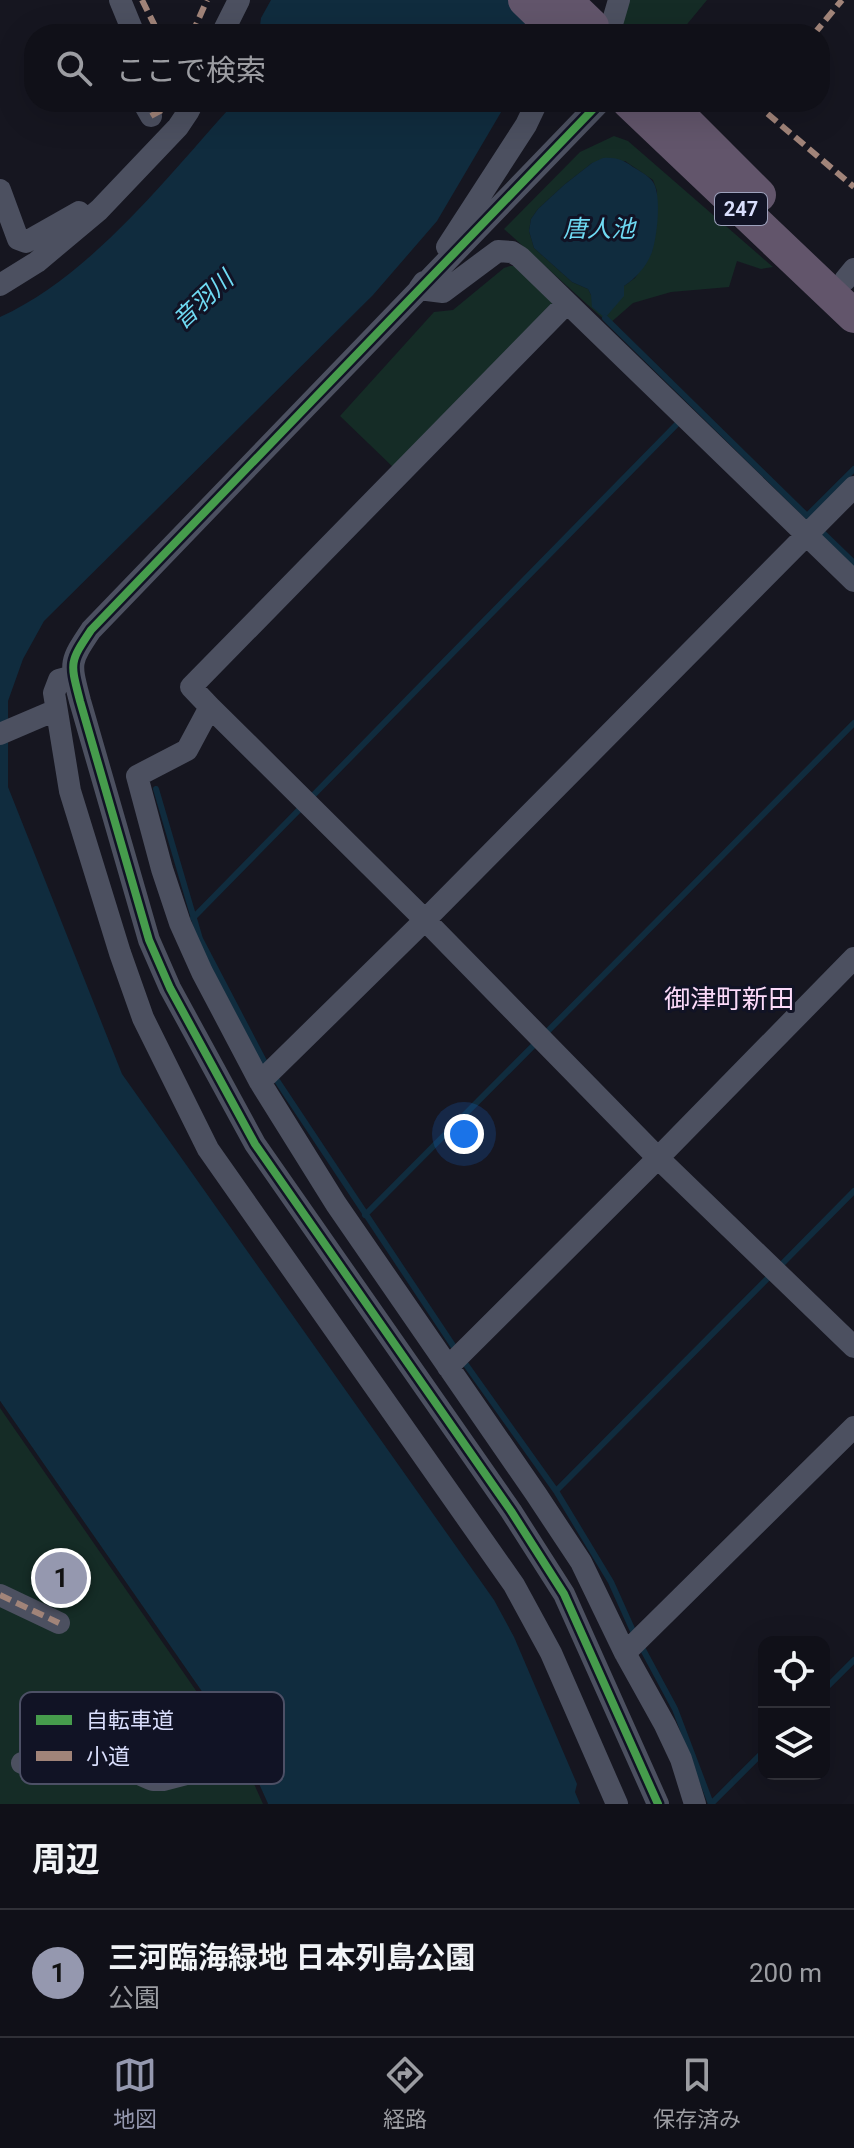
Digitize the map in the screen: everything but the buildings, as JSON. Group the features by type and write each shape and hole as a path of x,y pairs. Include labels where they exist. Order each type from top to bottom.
{"highway":[{"path":"525,0 575,24"},
{"path":"565,0 579,24"},
{"name":"247","path":"640,112 854,316"},
{"name":"247","path":"676,112 851,279"}],"street":[{"path":"120,0 130,24"},
{"path":"227,24 239,0"},
{"path":"612,24 619,0"},
{"path":"0,285 37,262 99,210 178,127 188,112"},
{"path":"419,289 532,112"},
{"path":"590,112 91,630 73,657 74,676 145,927 170,988 255,1144 511,1511 564,1594 658,1804"},
{"path":"0,190 18,239 26,242 80,211 90,207 99,210"},
{"path":"419,289 448,290 498,251 512,252 520,257 854,581"},
{"path":"567,303 191,687 658,1158 854,1347"},
{"path":"260,1082 854,487"},
{"path":"74,676 59,680 47,714 143,1018 208,1149 514,1585 551,1653 617,1804"},
{"path":"210,707 187,750 137,776 180,923 260,1082 336,1204 581,1562 625,1653 665,1725 681,1759 695,1804"},
{"path":"0,734 47,714"},
{"path":"448,1367 854,958"},
{"path":"625,1653 854,1427"},
{"path":"0,1595 59,1623"}],"green space":[{"path":"624,0 707,0 687,24 616,24"},
{"path":"614,136 628,141 773,267 761,269 737,261 729,287 671,292 633,303 609,324 504,229 580,152","holes":["625,161 653,180 657,191 657,217 652,251 635,278 624,286 591,295 588,289 572,282 534,248 529,231 531,219 564,185 592,163"]},
{"path":"510,266 515,266 549,295 553,304 395,469 340,416 434,312 453,310"},
{"path":"0,1401 202,1692 20,1692 20,1784 259,1784 268,1804 0,1804"}],"water":[{"path":"271,0 555,0 542,24 260,24"},
{"name":"音羽川","path":"226,112 501,112 437,221 373,295 44,621 23,659 8,701 8,787 122,1074 494,1600 514,1637 577,1784 575,1792 580,1804 268,1804 259,1784 284,1784 284,1692 202,1692 0,1401 0,317 66,277 155,192"},
{"name":"唐人池","path":"603,158 623,161 649,178 656,188 658,206 656,237 650,257 641,271 624,286 624,296 605,318 592,307 588,289 572,282 534,248 529,231 531,219 538,209 592,163"}],"pier":[{"path":"0,1401 202,1692 197,1692 0,1408"},
{"path":"254,1784 259,1784 268,1804 263,1804"}],"waterway":[{"path":"605,318 807,516 854,469"},
{"path":"193,918 679,422"},
{"path":"823,533 854,563"},
{"path":"365,1215 854,723"},
{"path":"156,789 200,939 267,1067"},
{"path":"274,1076 456,1350"},
{"path":"779,1267 854,1191"},
{"path":"556,1491 771,1275"},
{"path":"462,1359 556,1491 611,1582 633,1631 675,1709 711,1804 758,1757"},
{"path":"830,1684 854,1660"}],"marked path":[{"path":"142,0 154,24"},
{"path":"196,24 207,0"},
{"path":"822,24 842,0"},
{"path":"151,116 159,112"},
{"path":"765,112 854,187"},
{"path":"0,1595 59,1623"}],"cycle path":[{"path":"590,112 91,630 75,657 73,670 149,940 170,988 255,1144 511,1511 564,1594 658,1804"}],"place":[{"name":"三河臨海緑地 日本列島公園","path":"61,1578"}],"district":[{"name":"御津町新田","path":"729,999"}]}
